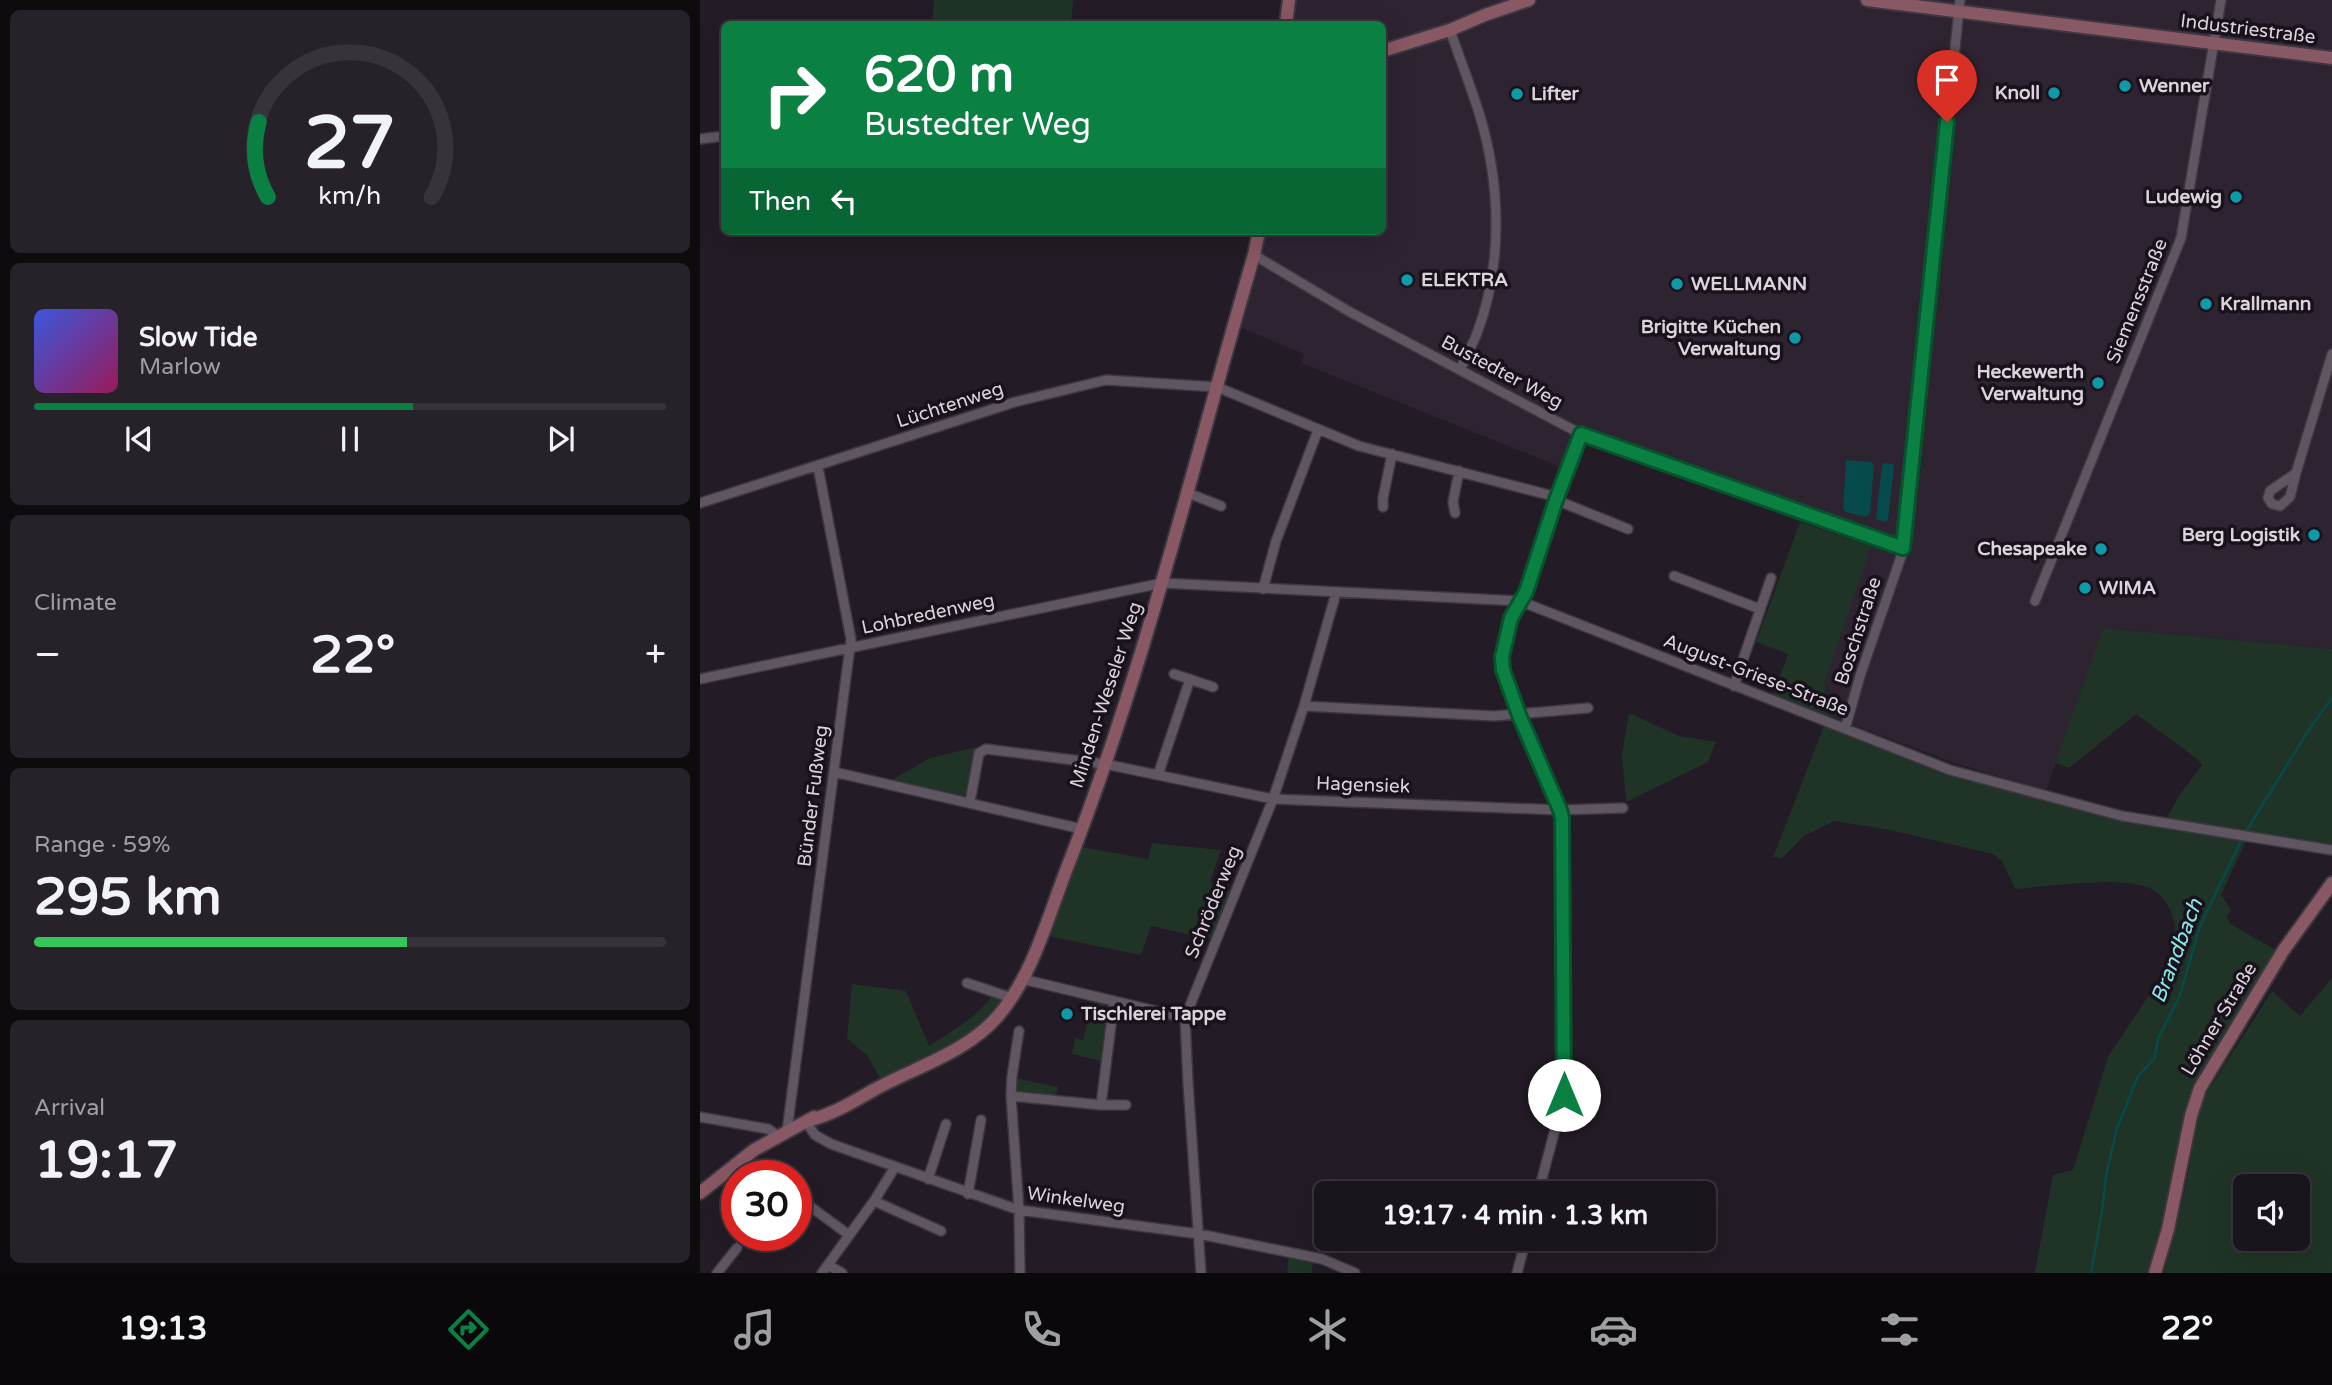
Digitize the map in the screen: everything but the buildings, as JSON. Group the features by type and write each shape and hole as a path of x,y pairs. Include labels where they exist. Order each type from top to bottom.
{"street":[{"path":"1286,21 1289,0"},
{"path":"1386,50 1450,30 1529,0"},
{"name":"Industriestraße","path":"1867,0 1959,6 2213,44 2332,58"},
{"name":"Siemensstraße","path":"2035,601 2181,238 2221,0"},
{"name":"Boschstraße","path":"1845,729 1903,548 1959,6"},
{"path":"1450,30 1480,116 1492,169 1496,208 1496,242 1485,306 1476,336 1460,370"},
{"path":"700,139 721,136"},
{"name":"Minden-Weseler Weg","path":"700,1193 754,1150 782,1133 830,1107 872,1091 964,1045 997,1017 1012,998 1082,829 1105,764 1162,583 1258,235"},
{"name":"Bustedter Weg","path":"1254,255 1350,312 1581,434 1903,548"},
{"path":"2296,473 2332,354"},
{"name":"Lüchtenweg","path":"700,503 1015,402 1106,380 1217,387 1359,446 1556,499 1629,529"},
{"path":"1263,589 1276,541 1318,430"},
{"path":"1541,1181 1564,1095 1560,810 1519,715 1503,670 1502,657 1511,618 1526,592 1556,499 1581,434"},
{"path":"1383,507 1392,454"},
{"name":"Bünder Fußweg","path":"782,1133 851,639 818,467"},
{"path":"1455,513 1453,502 1459,471"},
{"path":"1188,493 1221,506"},
{"path":"1674,576 1760,609"},
{"path":"1734,686 1771,578"},
{"name":"August-Griese-Straße","path":"1162,583 1520,601 1950,770 2122,816 2332,850"},
{"name":"Lohbredenweg","path":"700,678 1162,583"},
{"name":"Schröderweg","path":"1201,1273 1185,1018 1273,799 1304,706 1336,593"},
{"path":"1174,674 1213,687"},
{"path":"1158,775 1190,680"},
{"path":"1304,706 1494,716 1588,708"},
{"name":"Hagensiek","path":"970,802 979,753 986,749 1105,764 1273,799 1560,810 1623,808"},
{"path":"834,772 1082,829"},
{"name":"Löhner Straße","path":"2155,1273 2168,1229 2191,1116 2200,1088 2283,951 2332,883"},
{"path":"1022,979 1185,1018"},
{"path":"967,983 1012,998"},
{"path":"1101,1105 1114,1001"},
{"path":"1019,1031 1011,1096 1019,1210 1020,1273"},
{"path":"1011,1096 1126,1105"},
{"path":"700,1117 782,1133"},
{"path":"968,1194 981,1120"},
{"name":"Winkelweg","path":"808,1121 815,1135 827,1142 1019,1210 1199,1234 1322,1259 1355,1273"},
{"path":"929,1179 946,1124"},
{"path":"842,1273 825,1269 895,1167"},
{"path":"874,1201 941,1231"},
{"path":"812,1207 849,1235"},
{"path":"717,1273 735,1251"},
{"path":"1517,1273 1523,1251"}],"shaded area":[{"path":"934,0 1073,0 1071,21 932,21"},
{"path":"1296,0 2332,0 2332,649 2103,628 2046,791 1952,762 1831,717 1833,713 1826,702 1825,682 1874,535 1592,432 1574,441 1563,468 1301,363 1304,354 1239,327 1263,235 1386,235 1386,21 1292,21"},
{"path":"1846,460 1871,462 1874,465 1870,514 1865,517 1846,512 1843,508"},
{"path":"1893,464 1894,468 1888,520 1885,522 1876,519 1882,465"},
{"path":"1800,522 1871,546 1825,682 1826,702 1833,713 1831,717 1773,695 1788,654 1756,642"},
{"path":"2103,628 2332,649 2332,846 2166,819 2180,794 2202,765 2136,714 2069,768 2055,763"},
{"path":"1629,713 1679,736 1716,742 1708,762 1626,802 1622,755"},
{"path":"1824,726 1946,774 2127,823 2246,841 2221,895 2231,910 2226,917 2232,925 2276,950 2192,1097 2150,1273 2035,1271 2053,1175 2073,1170 2108,1057 2176,955 2176,929 2167,904 2155,891 2127,883 2015,889 2002,861 1993,854 1890,830 1834,821 1804,836 1782,858 1773,857"},
{"path":"976,747 970,792 966,796 892,780 930,758"},
{"path":"1152,843 1221,850 1210,882 1235,891 1214,940 1151,926 1141,955 1048,936 1082,847 1148,859"},
{"path":"2332,978 2332,1273 2164,1273 2186,1185 2199,1105 2272,991 2300,1016"},
{"path":"852,984 906,991 929,1046 972,1017 993,994 1006,999 979,1027 949,1048 881,1081 868,1056 847,1039"},
{"path":"1093,1001 1104,1005 1108,1010 1101,1061 1072,1054 1075,1038 1083,1040"},
{"path":"1015,1078 1058,1087 1056,1096 1013,1092"},
{"path":"1289,1255 1314,1261 1311,1273 1287,1273"}],"waterway":[{"name":"Brandbach","path":"2245,833 2310,728 2332,698"},
{"name":"Brandbach","path":"2091,1273 2106,1176 2117,1128 2138,1076 2154,1059 2158,1039 2180,995 2200,926 2242,839"}],"place":[{"name":"Wenner","path":"2125,86"},
{"name":"Knoll","path":"2054,93"},
{"name":"Lifter","path":"1517,94"},
{"name":"Ludewig","path":"2236,197"},
{"name":"ELEKTRA","path":"1407,280"},
{"name":"WELLMANN","path":"1677,284"},
{"name":"Krallmann","path":"2206,304"},
{"name":"Brigitte Küchen Verwaltung","path":"1795,338"},
{"name":"Heckewerth Verwaltung","path":"2098,383"},
{"name":"Berg Logistik","path":"2314,535"},
{"name":"Chesapeake","path":"2101,549"},
{"name":"WIMA","path":"2085,588"},
{"name":"Tischlerei Tappe","path":"1067,1014"}],"route":[{"path":"1564,1095 1562,818 1519,715 1503,670 1502,657 1511,618 1526,592 1581,434 1903,548 1947,122"}]}
